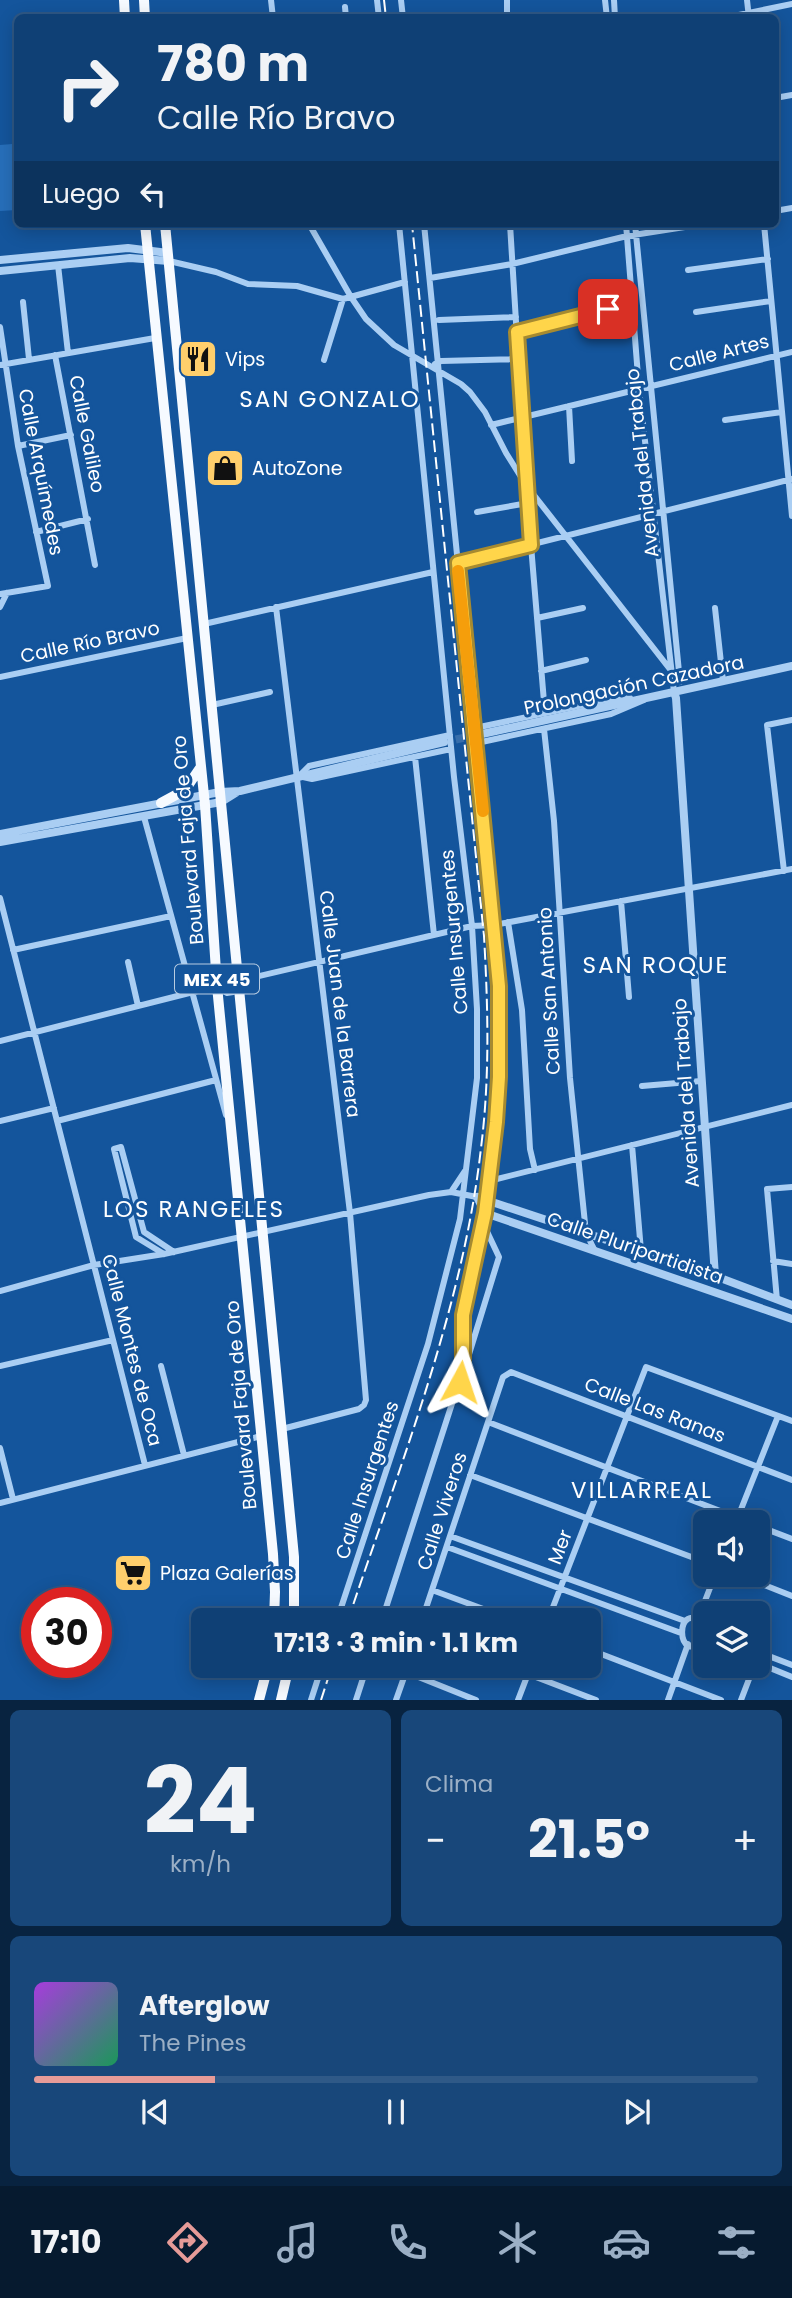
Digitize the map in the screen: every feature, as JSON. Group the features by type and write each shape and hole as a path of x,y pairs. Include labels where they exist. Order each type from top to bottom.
{"main road":[{"name":"Boulevard Faja de Oro","path":"145,228 204,800 217,986 273,1554 274,1608"},
{"name":"Boulevard Faja de Oro","path":"165,228 264,1233 294,1557 294,1608"},
{"path":"167,449 187,447"},
{"path":"161,803 184,790 200,767"},
{"path":"259,1699 265,1678"},
{"path":"281,1699 286,1678"},
{"path":"264,1685 271,1681 279,1681 285,1685"}],"street":[{"path":"753,14 792,4"},
{"path":"345,7 346,14"},
{"path":"311,228 347,298 375,328 413,357 436,366 470,392 526,485 671,672 678,691"},
{"name":"Calle Insurgentes","path":"341,1608 428,1344 465,1194 477,1078 477,1009 472,926 451,749 447,738 399,228"},
{"name":"Calle Insurgentes","path":"386,1608 460,1382 463,1315 487,1200 499,1077 499,986 477,743 479,731 436,366 424,228"},
{"path":"510,228 526,485 545,713"},
{"name":"Avenida del Trabajo","path":"626,228 652,514 671,672 678,691"},
{"name":"Avenida del Trabajo","path":"635,228 678,691 688,889 715,1276"},
{"path":"430,278 512,264 627,236 679,228"},
{"path":"764,228 791,479 792,516"},
{"path":"0,260 128,248 168,257 248,284 297,286 347,298 405,282"},
{"path":"0,271 147,253"},
{"path":"688,270 768,259"},
{"path":"58,265 68,353"},
{"path":"324,360 347,298"},
{"path":"696,312 771,301"},
{"path":"23,302 29,359"},
{"path":"517,332 631,303"},
{"path":"439,320 516,317"},
{"name":"Calle Arquímedes","path":"0,327 2,364 48,586 4,593"},
{"path":"2,364 155,338"},
{"name":"Calle Artes","path":"491,425 792,352"},
{"name":"Calle Galileo","path":"55,355 95,565"},
{"path":"436,366 519,359"},
{"path":"569,406 572,461"},
{"path":"725,420 782,412"},
{"path":"18,446 71,435"},
{"path":"458,563 791,479"},
{"path":"477,512 528,503"},
{"path":"36,532 88,519"},
{"path":"204,624 433,572"},
{"path":"0,607 4,593"},
{"name":"Calle Juan de la Barrera","path":"276,607 299,776 350,1213 366,1400 364,1405 282,1429"},
{"path":"537,618 583,608"},
{"path":"715,608 723,681"},
{"name":"Calle Río Bravo","path":"0,677 187,638"},
{"path":"541,671 586,660"},
{"name":"Prolongación Cazadora","path":"479,731 646,699 792,666"},
{"path":"212,705 270,692"},
{"path":"479,731 607,700 646,699"},
{"path":"477,743 611,714 646,699"},
{"path":"784,871 767,725 792,720"},
{"name":"Calle San Antonio","path":"544,729 554,821 564,1010 578,1159 586,1233 593,1249"},
{"path":"0,842 144,817 447,738"},
{"path":"299,776 312,779 451,749"},
{"path":"415,757 433,935"},
{"path":"0,834 161,803 204,800"},
{"path":"144,817 233,1139"},
{"path":"238,981 472,926 494,925 792,869"},
{"name":"Calle Montes de Oca","path":"0,898 145,1465"},
{"path":"621,901 629,997"},
{"path":"13,950 171,916"},
{"path":"508,922 522,1010 530,1150 535,1170"},
{"path":"128,962 138,1006"},
{"path":"0,1041 217,986 224,973 230,973 238,981"},
{"path":"217,986 227,993 233,992 238,981"},
{"path":"57,1121 216,1080"},
{"path":"642,1086 701,1081"},
{"path":"489,1181 792,1105"},
{"path":"0,1121 54,1108"},
{"path":"632,1145 641,1251"},
{"path":"164,1254 136,1237 130,1195 121,1147 114,1149 130,1195 144,1232 174,1252"},
{"path":"451,1192 463,1176 468,1163"},
{"path":"776,1300 767,1189 792,1187"},
{"name":"Calle Pluripartidista","path":"0,1291 93,1265 243,1238 451,1192 487,1200 641,1251 792,1305"},
{"path":"477,1197 485,1213"},
{"name":"Calle Pluripartidista","path":"485,1213 792,1319"},
{"path":"460,1382 499,1257 483,1223"},
{"path":"773,1261 792,1264"},
{"path":"677,1279 681,1265"},
{"path":"0,1366 113,1340"},
{"path":"161,1366 184,1455"},
{"name":"Mer","path":"553,1608 646,1367 778,1416"},
{"name":"Calle Las Ranas","path":"507,1373 511,1372 792,1480"},
{"name":"Calle Viveros","path":"426,1608 503,1377 507,1373"},
{"path":"741,1510 778,1416 792,1421"},
{"path":"488,1422 712,1510"},
{"path":"0,1503 261,1436"},
{"path":"0,1448 13,1499"},
{"path":"470,1475 693,1557"},
{"path":"770,1531 792,1539"},
{"path":"450,1536 685,1621 693,1620"},
{"path":"447,1547 681,1633 688,1644 693,1645"},
{"path":"770,1587 792,1596"},
{"path":"432,1590 481,1608"},
{"path":"681,1633 685,1621"},
{"path":"668,1699 688,1644"},
{"path":"601,1654 721,1699"},
{"path":"770,1657 792,1665"},
{"path":"770,1667 792,1677"},
{"path":"311,1699 318,1678"},
{"path":"356,1699 363,1678"},
{"path":"397,1699 404,1678"},
{"path":"428,1678 476,1699"},
{"path":"518,1699 526,1678"},
{"path":"539,1678 596,1699"},
{"path":"741,1699 749,1678"}],"shaded area":[{"path":"12,144 14,210 0,211 0,145"}],"tunnel":[{"path":"444,742 482,734"}],"railway":[{"path":"384,0 386,14"},
{"path":"352,1608 427,1387 460,1268 472,1208 486,1095 484,936 412,228"},
{"path":"321,1700 328,1678"}],"slow traffic":[{"path":"458,571 483,811"}],"place":[{"name":"Vips","path":"198,359"},
{"name":"AutoZone","path":"225,468"},
{"name":"Plaza Galerías","path":"133,1573"}],"district":[{"name":"SAN GONZALO","path":"330,399"},
{"name":"SAN ROQUE","path":"656,965"},
{"name":"LOS RANGELES","path":"194,1209"},
{"name":"VILLARREAL","path":"642,1490"}],"route":[{"path":"460,1382 463,1315 485,1213 496,1122 499,986 458,563 531,545 517,332 608,309"}]}
